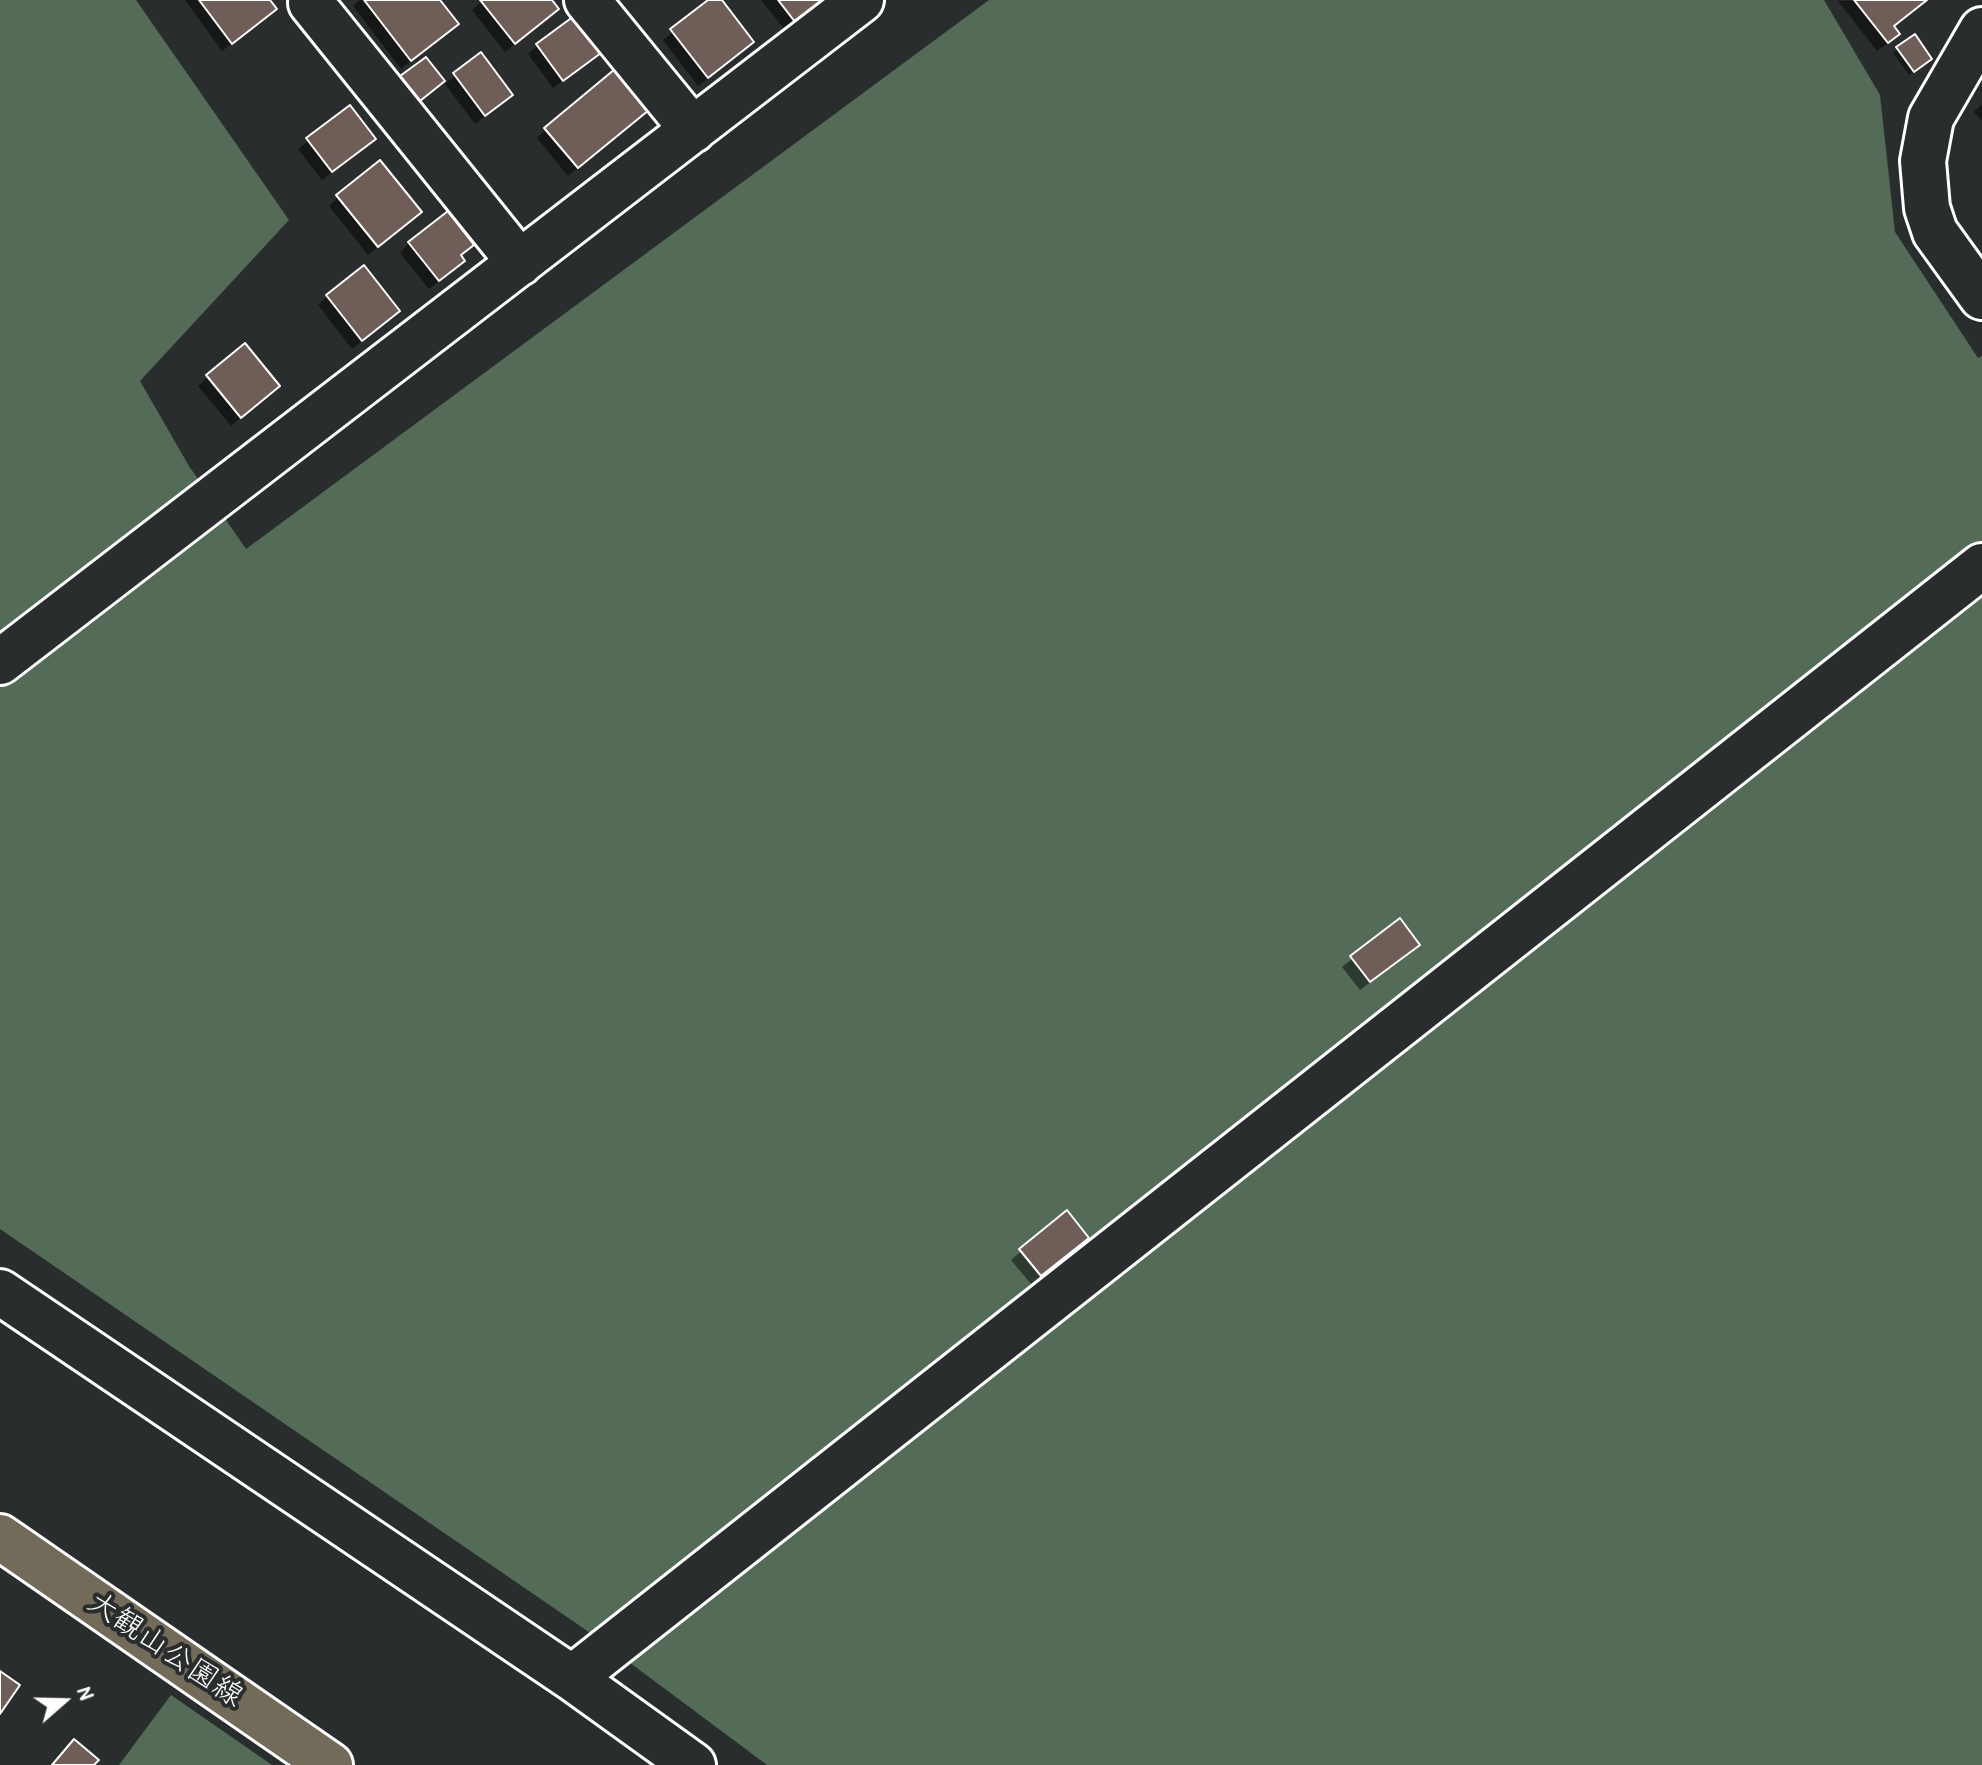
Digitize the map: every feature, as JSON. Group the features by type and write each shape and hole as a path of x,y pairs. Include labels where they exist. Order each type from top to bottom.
{"main road":[{"name":"大観山公園線","path":"0,1537 330,1765"}],"street":[{"path":"315,0 311,3 520,263"},
{"path":"587,0 693,130"},
{"path":"0,662 861,0"},
{"path":"1982,30 1931,118 1923,161 1927,208 1935,232 1982,297"},
{"path":"572,1678 1982,566"},
{"path":"0,1292 572,1678 693,1765"}],"green space":[{"path":"0,0 136,0 289,220 140,381 189,466 246,549 989,0 1824,0 1880,95 1895,232 1978,358 1982,356 1982,1765 767,1765 586,1630 0,1229"},
{"path":"171,1695 272,1765 119,1765"}],"building":[{"path":"199,0 270,0 277,9 232,44"},
{"path":"364,0 440,0 459,24 411,61"},
{"path":"480,0 552,0 559,9 515,44"},
{"path":"708,0 722,0 754,42 708,78 670,29"},
{"path":"778,0 832,0 799,27"},
{"path":"1854,0 1927,0 1894,26 1900,34 1888,43"},
{"path":"574,16 601,53 563,81 536,44"},
{"path":"1915,34 1932,59 1914,72 1896,47"},
{"path":"481,52 513,95 485,116 453,73"},
{"path":"426,57 445,81 420,101 400,76"},
{"path":"615,69 649,110 578,168 544,128"},
{"path":"350,105 376,139 332,172 306,138"},
{"path":"380,160 422,212 378,247 336,195"},
{"path":"448,211 474,245 461,255 465,261 439,281 408,242"},
{"path":"364,265 400,311 362,341 326,295"},
{"path":"245,343 280,386 241,418 206,375"},
{"path":"1400,918 1420,945 1370,982 1350,956"},
{"path":"1067,1210 1089,1238 1041,1276 1019,1249"},
{"path":"0,1671 20,1685 0,1714"},
{"path":"74,1739 99,1760 94,1765 52,1765"}]}
